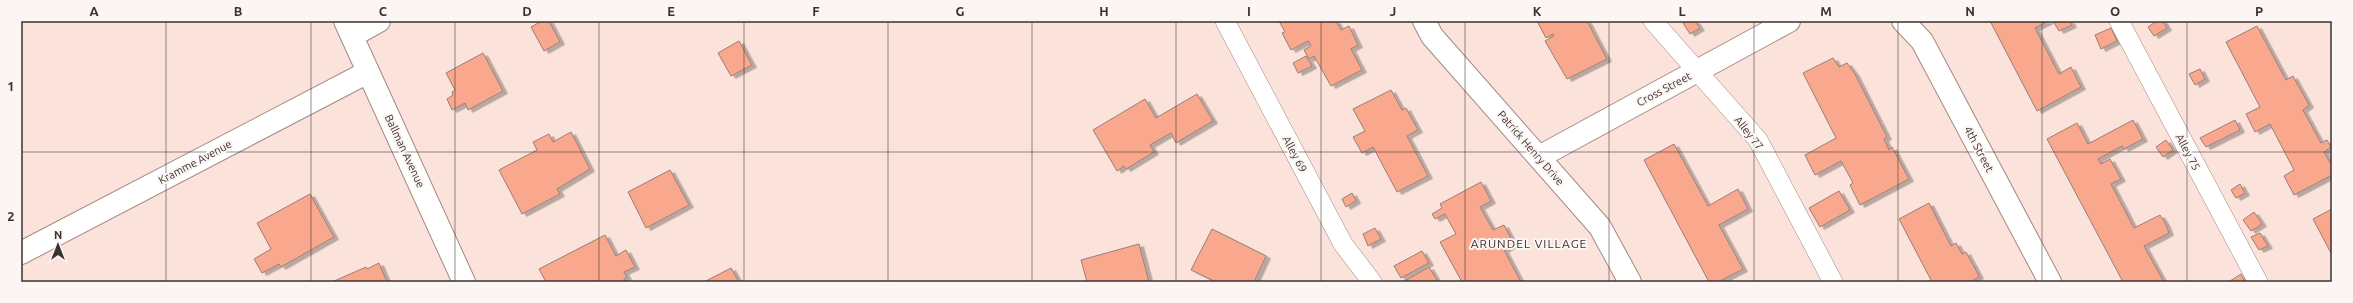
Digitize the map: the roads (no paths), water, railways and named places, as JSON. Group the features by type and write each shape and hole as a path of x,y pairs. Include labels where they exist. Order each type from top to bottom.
{"street":[{"path":"348,28 379,21"},
{"name":"Patrick Henry Drive","path":"1424,21 1432,36 1600,227 1630,282"},
{"name":"Cross Street","path":"1539,157 1789,21"},
{"name":"4th Street","path":"1903,21 1922,41 2050,282"},
{"name":"Ballman Avenue","path":"348,28 464,282"},
{"name":"Kramme Avenue","path":"21,253 368,72"}],"lane":[{"name":"Alley 69","path":"1225,21 1343,244 1372,282"},
{"name":"Alley 77","path":"1653,21 1758,140 1833,282"},
{"name":"Alley 75","path":"2119,21 2258,282"}],"district":[{"name":"ARUNDEL VILLAGE","path":"1529,244"}]}
